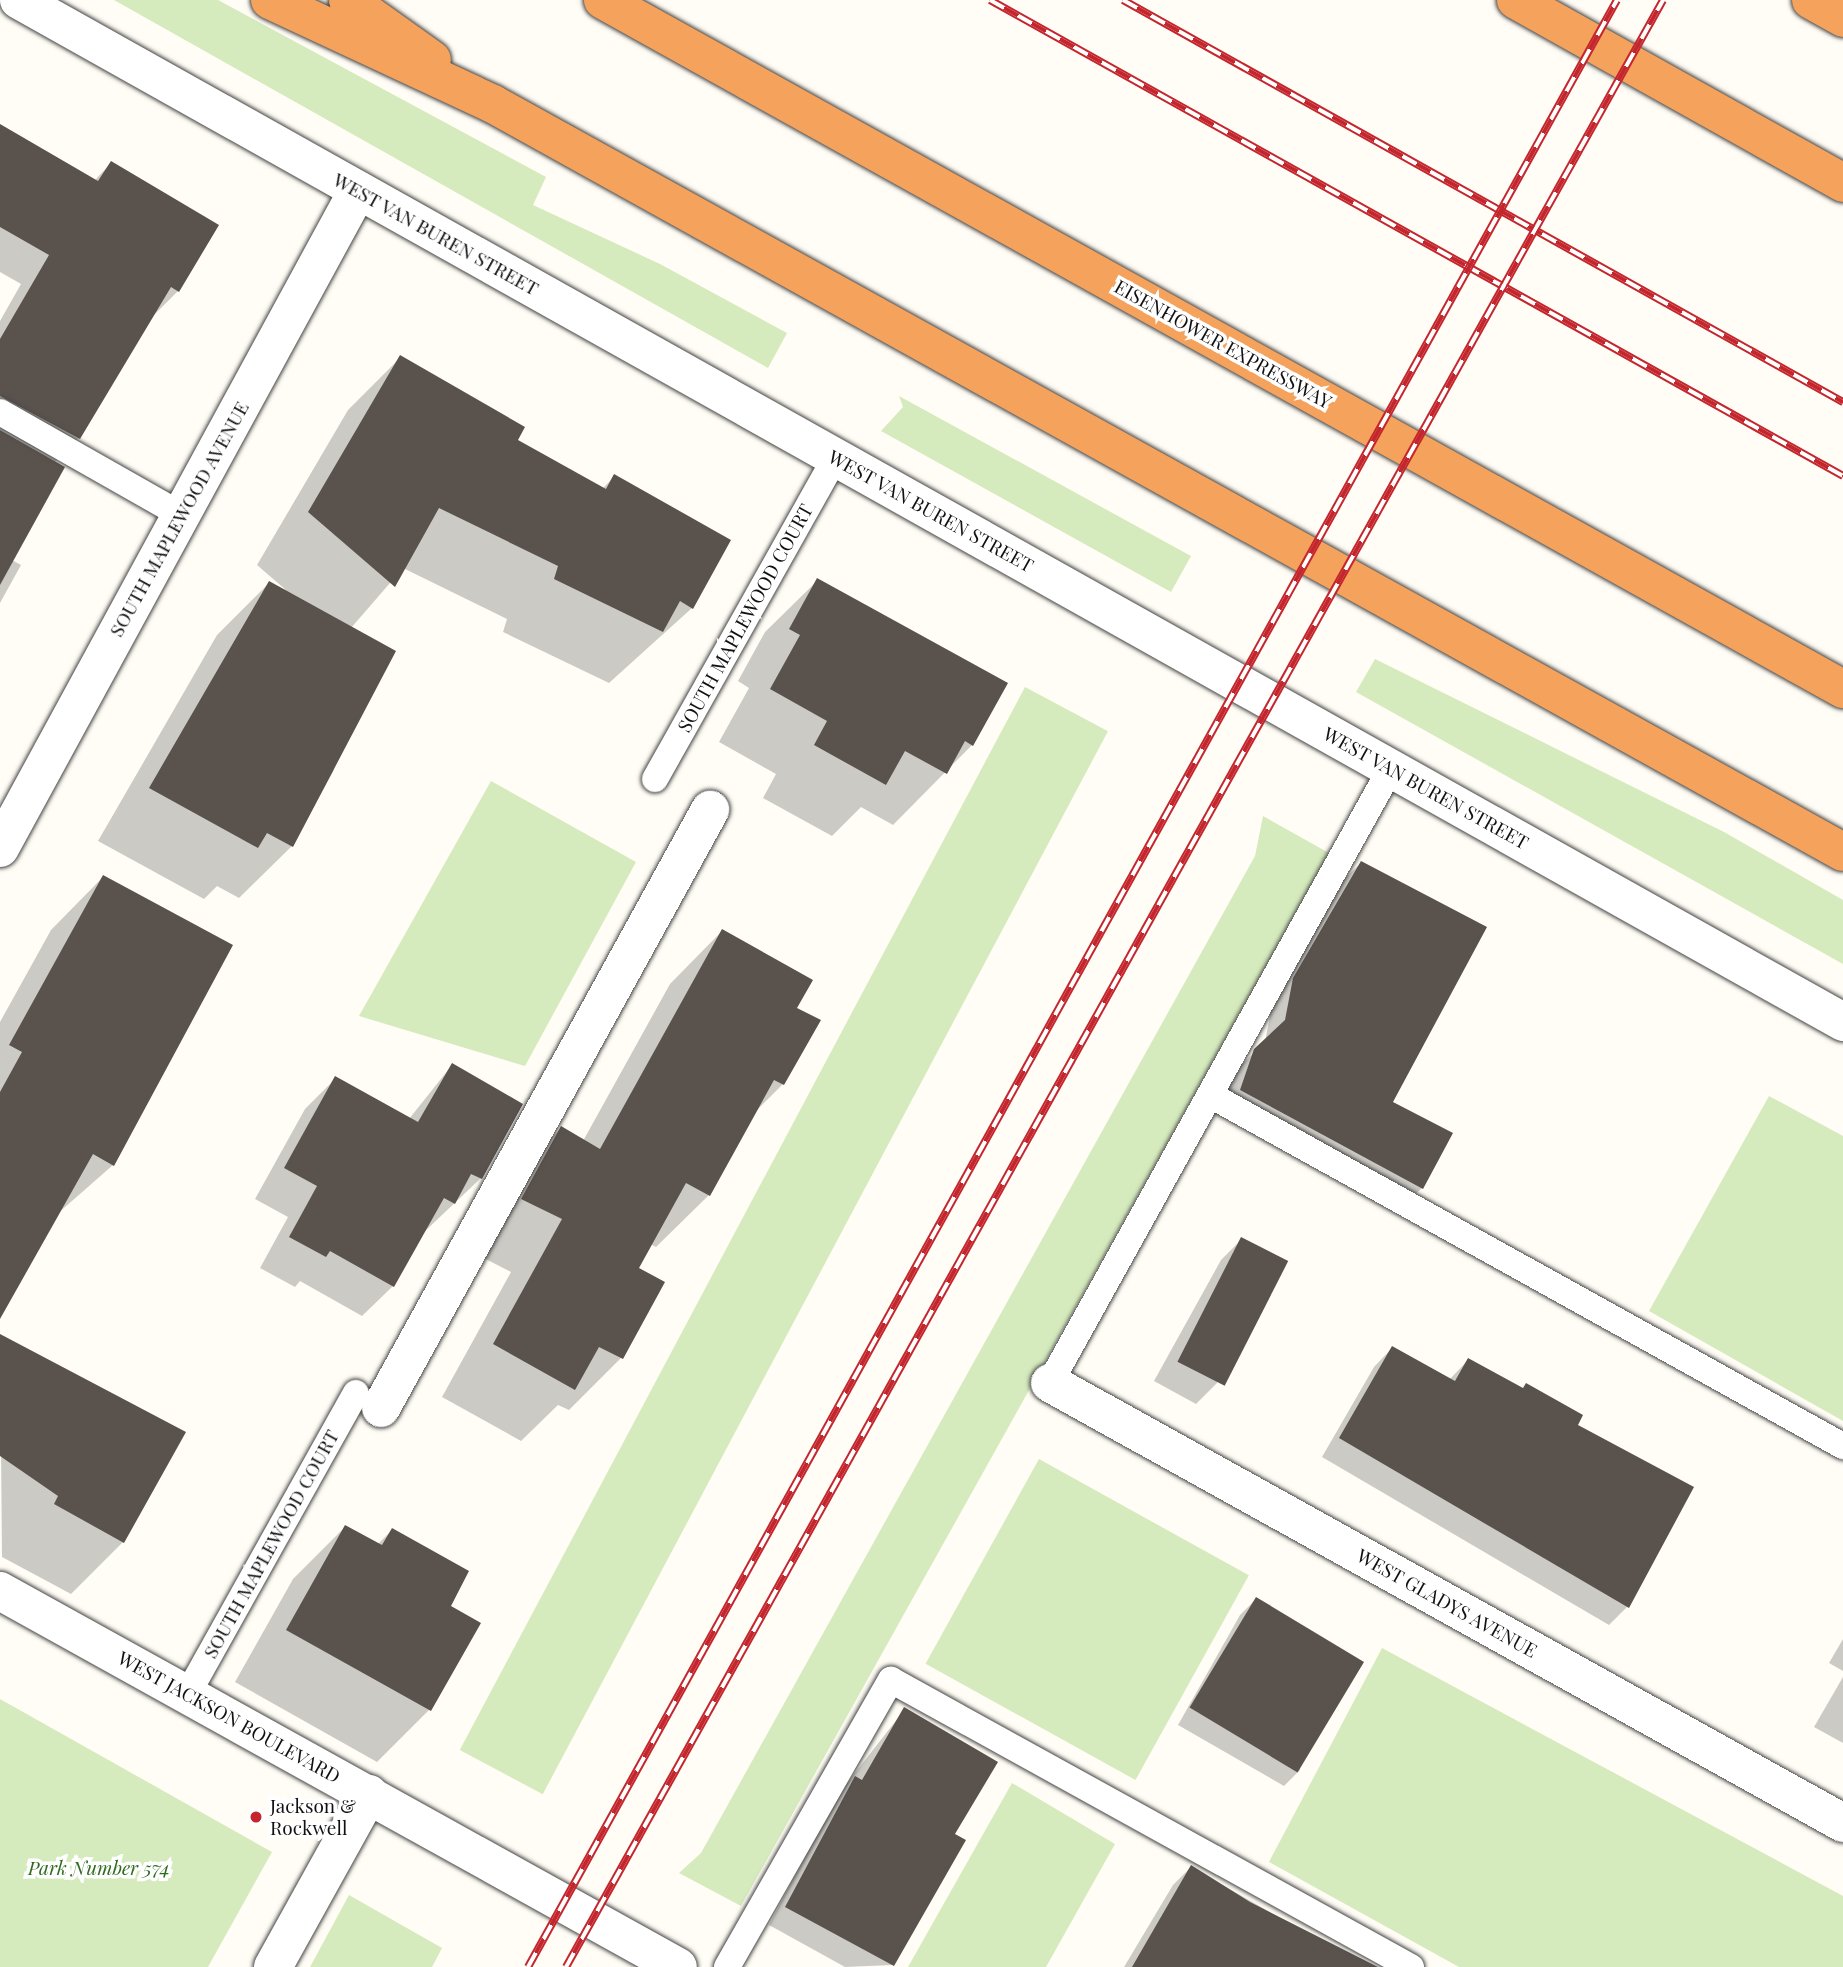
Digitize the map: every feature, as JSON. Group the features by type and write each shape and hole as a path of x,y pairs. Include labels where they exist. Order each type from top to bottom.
{"highway":[{"path":"270,0 492,104 1843,852"},
{"path":"348,0 492,104"},
{"name":"EISENHOWER EXPRESSWAY","path":"603,0 1843,690"},
{"path":"1516,0 1843,183"},
{"path":"1811,0 1843,18"}],"street":[{"name":"WEST VAN BUREN STREET","path":"19,0 1843,1022"},
{"name":"SOUTH MAPLEWOOD AVENUE","path":"0,848 358,190"},
{"path":"368,1401 710,810"},
{"name":"WEST GLADYS AVENUE","path":"1050,1383 1843,1823"},
{"name":"WEST JACKSON BOULEVARD","path":"0,1591 678,1967"},
{"path":"273,1967 369,1794"}],"lane":[{"path":"0,412 181,515"},
{"name":"SOUTH MAPLEWOOD COURT","path":"655,779 836,457"},
{"path":"1050,1383 1212,1096 1391,768"},
{"path":"1212,1096 1843,1446"},
{"name":"SOUTH MAPLEWOOD COURT","path":"187,1695 368,1401"},
{"path":"727,1967 891,1680 1411,1967"}],"green space":[{"path":"114,0 218,0 546,177 533,205 660,264 787,333 768,368"},
{"path":"899,396 1191,556 1171,592 881,431 903,407"},
{"path":"1375,659 1724,832 1843,900 1843,964 1356,692"},
{"path":"1025,687 1108,731 543,1794 460,1750"},
{"path":"491,781 636,862 525,1066 359,1016"},
{"path":"1263,816 1329,853 741,1906 679,1873 701,1853 1255,856"},
{"path":"1769,1096 1843,1136 1843,1421 1649,1311"},
{"path":"1039,1459 1249,1575 1135,1780 926,1664"},
{"path":"1382,1648 1843,1896 1843,1967 1459,1967 1269,1862"},
{"name":"Park Number 574","path":"0,1699 272,1852 208,1967 0,1967"},
{"path":"1012,1783 1115,1844 1046,1967 908,1967"},
{"path":"349,1895 442,1948 432,1967 310,1967"}],"building":[{"path":"0,124 98,181 111,161 219,225 179,292 171,287 80,439 0,396 0,339 49,255 0,227"},
{"path":"400,355 525,427 518,440 606,489 614,474 731,540 693,609 680,601 663,632 554,579 558,566 439,508 395,587 308,512"},
{"path":"0,430 65,467 0,585"},
{"path":"817,578 1008,683 973,746 965,741 947,774 905,751 886,785 814,745 827,721 770,689 800,635 789,629"},
{"path":"269,581 396,651 293,847 267,833 258,848 149,788"},
{"path":"1361,861 1487,927 1393,1102 1453,1133 1423,1189 1240,1090 1254,1049 1285,1020 1293,978"},
{"path":"103,875 233,945 114,1166 93,1154 0,1319 0,1092 22,1052 9,1045"},
{"path":"722,929 813,980 797,1008 821,1020 784,1085 774,1080 710,1196 686,1183 639,1268 665,1282 623,1359 599,1347 575,1390 493,1344 562,1219 521,1199 561,1126 600,1149"},
{"path":"452,1063 523,1104 482,1179 471,1174 455,1204 444,1198 394,1287 330,1251 326,1257 289,1237 317,1186 284,1168 335,1076 418,1122"},
{"path":"1241,1237 1288,1261 1225,1386 1177,1362"},
{"path":"0,1334 186,1432 124,1543 54,1504 58,1496 0,1456"},
{"path":"1392,1346 1455,1381 1468,1358 1523,1388 1526,1383 1583,1415 1578,1425 1694,1487 1629,1608 1339,1438"},
{"path":"345,1525 382,1545 392,1528 469,1571 451,1606 481,1623 431,1711 286,1630"},
{"path":"1256,1597 1364,1662 1298,1772 1190,1708"},
{"path":"904,1707 998,1762 955,1834 966,1840 894,1966 785,1907 855,1776 862,1780"},
{"path":"1191,1865 1250,1902 1378,1967 1132,1967"}],"railway":[{"path":"990,0 1843,476"},
{"path":"1123,0 1843,402"},
{"path":"528,1967 1617,0"},
{"path":"566,1967 1663,0"}],"place":[{"name":"Jackson & Rockwell","path":"256,1817"}]}
